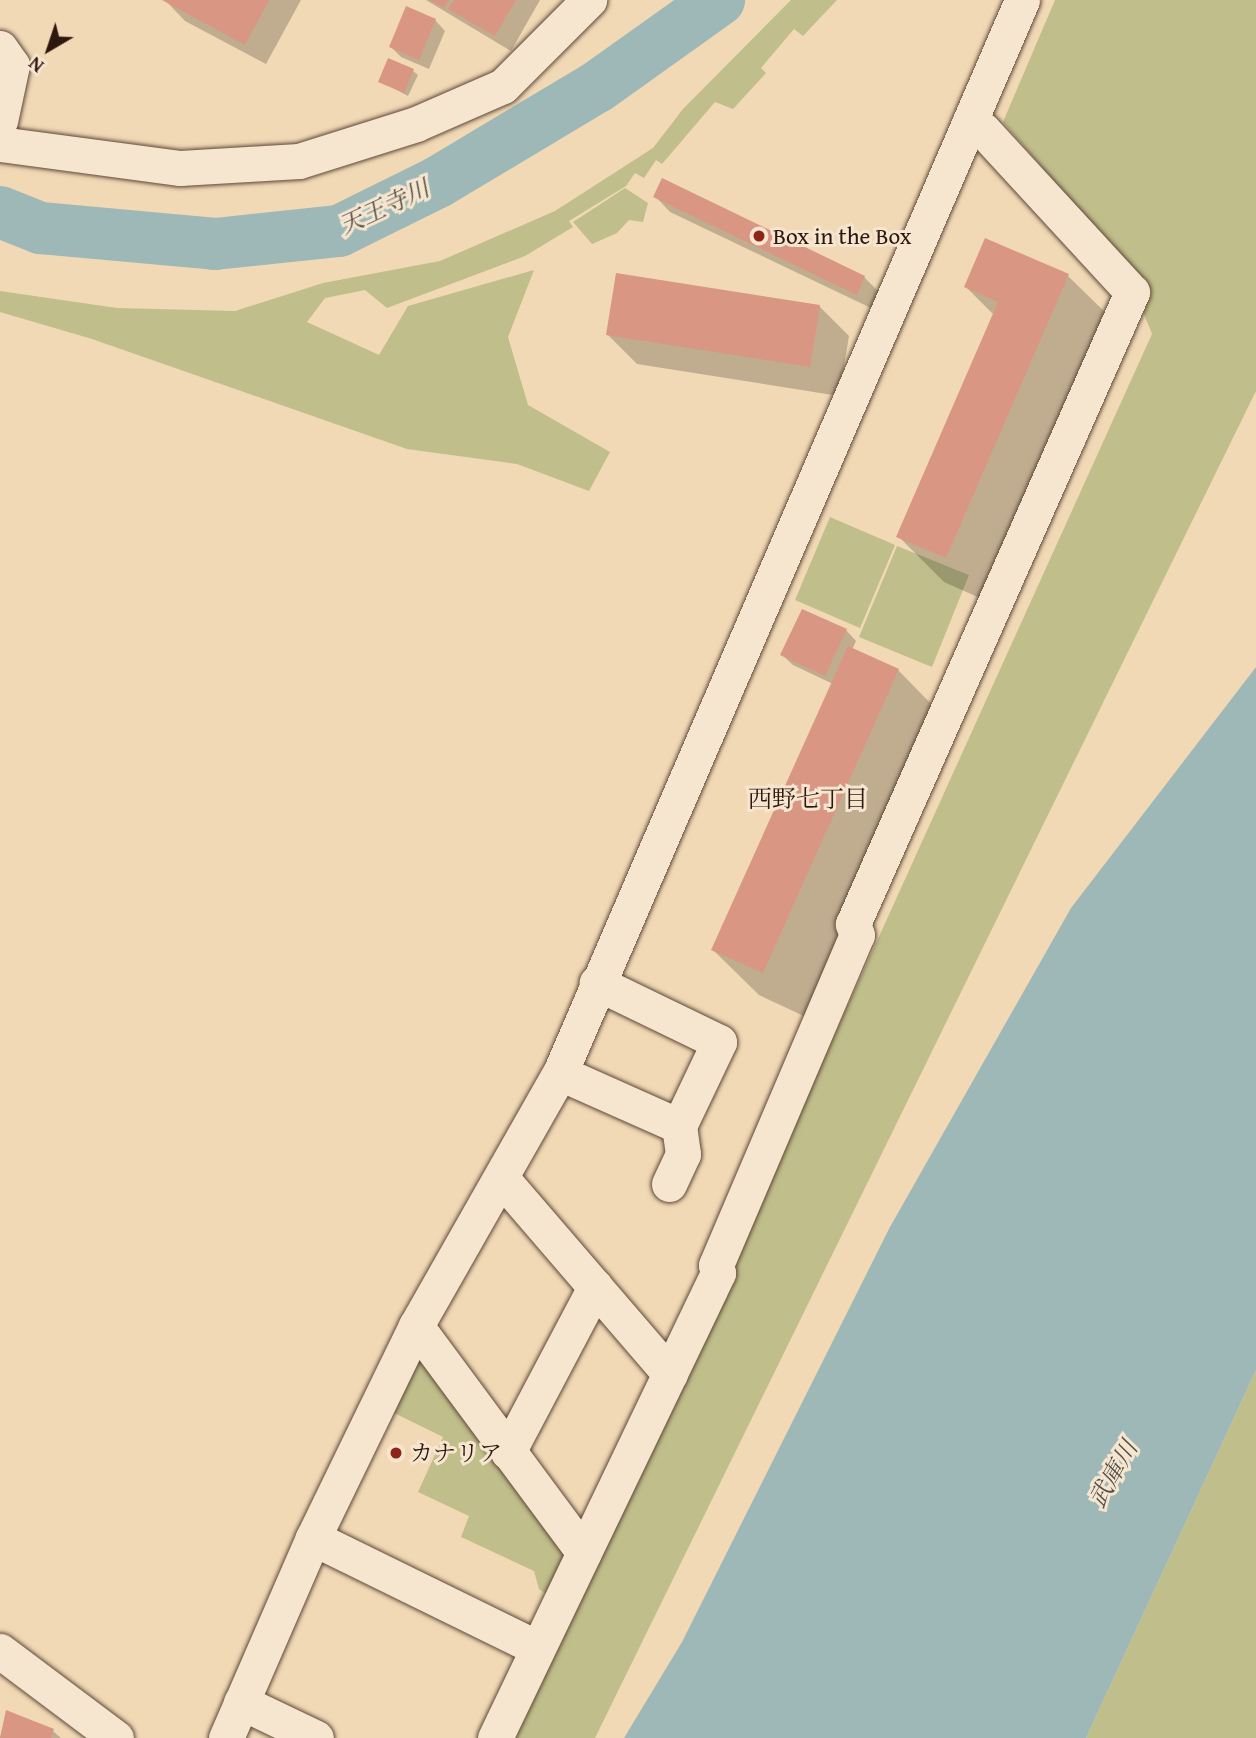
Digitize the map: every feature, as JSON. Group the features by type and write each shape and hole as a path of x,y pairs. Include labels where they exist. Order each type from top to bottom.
{"street":[{"path":"0,144 180,168 299,161 416,124 503,86 589,0"},
{"path":"226,1738 313,1538 416,1326 503,1180 560,1073 597,983 626,926 1022,0"},
{"path":"0,48 12,65 0,121"},
{"path":"495,1738 718,1273 716,1265 857,935 853,924 1132,292 983,130 970,121"},
{"path":"597,983 719,1042 679,1126 683,1154 669,1184"},
{"path":"560,1073 679,1126"},
{"path":"503,1180 670,1374"},
{"path":"508,1452 545,1409 595,1287"},
{"path":"416,1326 584,1553"},
{"path":"313,1538 538,1648"},
{"path":"0,1651 116,1738"},
{"path":"241,1702 316,1738"}],"shaded area":[{"path":"791,0 837,0 803,36 794,29 761,68 766,73 733,109 715,102 662,164 656,160 644,178 635,173 626,186 569,221 573,227 525,256 387,308 365,290 325,298 307,322 379,355 408,306 534,270 508,337 528,405 610,452 589,491 517,464 407,449 92,339 0,312 0,291 117,308 235,311 323,283 440,261 555,211 653,148 683,109"},
{"path":"1055,0 1256,0 1256,391 595,1738 516,1738 1152,334 1122,260 1003,122"},
{"path":"625,188 648,203 643,222 629,220 617,233 592,244 573,222"},
{"path":"830,517 895,545 860,628 795,600"},
{"path":"897,546 969,575 932,667 859,637"},
{"path":"414,1351 572,1562 554,1599 539,1589 534,1571 461,1537 469,1516 418,1492 443,1437 384,1408"},
{"path":"1256,1370 1256,1738 1086,1738"}],"water":[{"name":"武庫川","path":"1256,667 1256,1370 1086,1738 624,1738 682,1642 890,1227 1071,908"}],"building":[{"path":"162,0 269,0 245,45"},
{"path":"430,0 449,0 444,8"},
{"path":"454,0 516,0 495,36 448,9"},
{"path":"406,6 436,19 419,60 389,47"},
{"path":"388,58 414,69 404,93 378,82"},
{"name":"Box in the Box","path":"662,178 865,276 857,295 653,197"},
{"path":"985,238 1069,274 946,558 896,537 998,302 964,287"},
{"path":"616,273 820,305 810,367 606,335"},
{"path":"802,609 847,629 825,676 780,655"},
{"path":"848,646 899,669 763,973 711,950"},
{"path":"6,1710 54,1729 51,1738 0,1738"}],"waterway":[{"name":"天王寺川","path":"0,212 40,228 215,244 339,231 438,182 597,87 719,0"}],"place":[{"name":"Box in the Box","path":"759,236"},
{"name":"カナリア","path":"396,1453"}],"district":[{"name":"西野七丁目","path":"808,799"}]}
